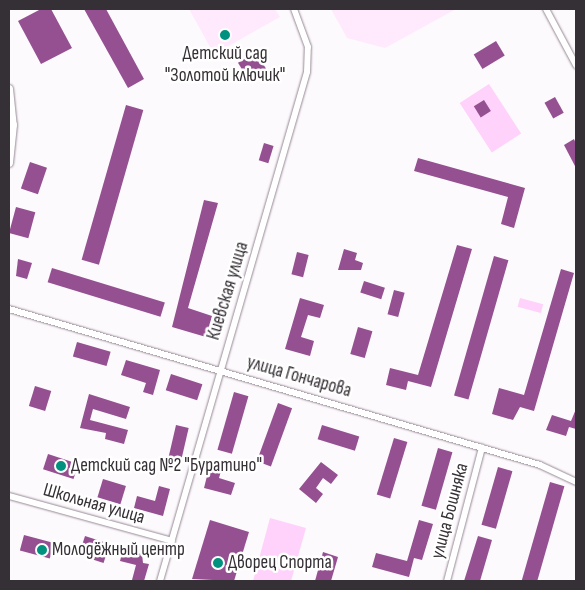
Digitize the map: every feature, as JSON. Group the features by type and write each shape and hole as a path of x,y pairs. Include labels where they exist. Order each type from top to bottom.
{"street":[{"name":"Киевская улица","path":"160,581 308,72 308,47 294,9"},
{"path":"546,9 576,65"},
{"path":"9,89 13,125 9,163"},
{"name":"улица Гончарова","path":"9,310 220,370 540,465 576,482"},
{"name":"улица Бошняка","path":"447,581 482,448"},
{"name":"Школьная улица","path":"9,496 172,541"}],"shaded area":[{"name":"Детский сад \"Золотой ключик\"","path":"189,9 275,9 280,17 214,54"},
{"path":"331,9 456,9 385,48 347,38"},
{"path":"489,84 521,133 492,153 460,103"},
{"path":"520,298 543,304 541,313 518,307"},
{"path":"270,518 306,528 291,581 253,581"}],"building":[{"path":"41,9 51,9 72,48 41,64 18,21"},
{"path":"84,9 106,9 144,79 128,88"},
{"path":"496,41 505,56 482,69 474,54"},
{"path":"256,52 268,72 250,83 238,63"},
{"path":"555,97 564,113 553,119 545,103"},
{"path":"484,100 491,111 481,117 474,106"},
{"path":"126,105 143,110 99,265 82,260"},
{"path":"574,139 576,144 576,168 564,145"},
{"path":"264,143 274,146 268,163 259,160"},
{"path":"418,158 525,188 514,228 501,224 508,197 414,171"},
{"path":"30,162 47,168 38,194 21,188"},
{"path":"204,200 218,203 188,308 212,316 206,337 172,327"},
{"path":"16,207 35,212 28,238 9,233"},
{"path":"457,245 472,249 431,387 408,381 406,390 386,385 390,368 418,375"},
{"path":"344,249 357,253 355,260 363,263 361,270 338,270"},
{"path":"297,252 309,255 303,277 291,274"},
{"path":"494,256 508,260 468,400 454,395"},
{"path":"18,259 32,263 27,279 16,276"},
{"path":"52,268 165,302 160,317 48,282"},
{"path":"561,269 574,273 534,411 520,407 513,420 492,414 499,388 524,395"},
{"path":"364,281 385,288 381,299 360,292"},
{"path":"394,290 405,293 398,317 388,314"},
{"path":"300,298 324,305 320,318 308,315 301,337 314,341 310,356 285,349"},
{"path":"358,327 372,331 365,358 350,354"},
{"path":"77,342 111,352 107,366 73,356"},
{"path":"126,360 160,370 153,395 143,392 146,383 121,375"},
{"path":"171,374 202,384 197,400 166,390"},
{"path":"35,386 51,391 45,411 29,406"},
{"path":"234,392 248,396 232,454 217,450"},
{"path":"89,394 130,407 126,419 93,409 90,420 128,430 124,444 105,439 106,433 80,428"},
{"path":"278,403 292,408 271,466 257,461"},
{"path":"576,409 576,429 569,427 566,436 546,430 552,415 571,421"},
{"path":"176,425 189,428 180,466 167,463"},
{"path":"322,425 359,436 355,451 318,439"},
{"path":"394,438 407,442 390,499 377,494"},
{"path":"438,448 452,452 436,510 421,506"},
{"name":"Детский сад №2 \"Буратино\"","path":"48,454 78,464 73,479 43,469"},
{"path":"211,460 223,464 219,478 235,483 231,495 204,488"},
{"path":"321,462 338,475 331,484 323,478 316,488 323,494 316,503 299,489"},
{"path":"498,467 512,471 496,529 481,525"},
{"path":"103,479 126,486 120,504 97,497"},
{"path":"550,482 564,486 537,581 522,581"},
{"path":"159,486 170,489 163,516 134,508 137,496 155,501"},
{"name":"Дворец Спорта","path":"210,520 249,532 234,581 192,579"},
{"path":"419,520 433,524 422,560 414,558 409,577 372,567 376,553 407,561"},
{"path":"24,535 54,543 50,558 20,550"},
{"path":"85,536 110,544 104,563 79,555"},
{"path":"478,536 492,540 480,581 464,581"},
{"path":"123,549 142,554 143,563 149,564 144,581 132,580 136,565 120,561"},
{"path":"323,552 338,557 331,581 315,581"}],"place":[{"name":"Детский сад \"Золотой ключик\"","path":"225,35"},
{"name":"Детский сад №2 \"Буратино\"","path":"61,466"},
{"name":"Молодёжный центр","path":"42,550"},
{"name":"Дворец Спорта","path":"218,563"}]}
